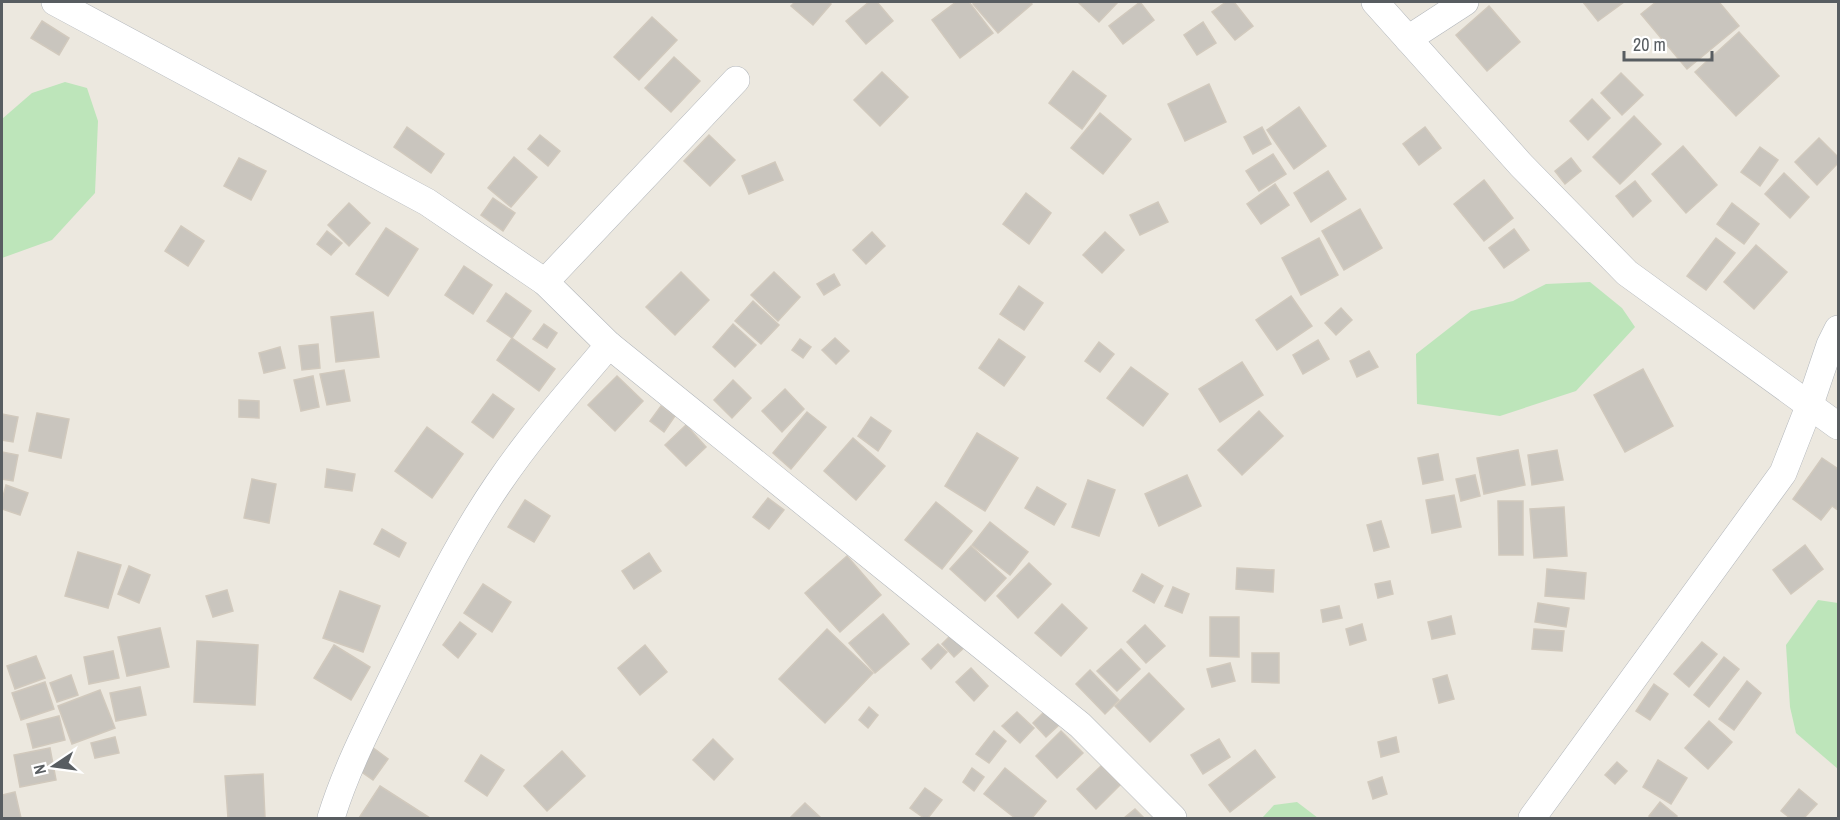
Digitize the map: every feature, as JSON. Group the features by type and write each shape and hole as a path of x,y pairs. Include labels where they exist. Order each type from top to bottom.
{"street":[{"path":"55,2 427,202 545,282 609,345 1080,725 1173,819"},
{"path":"1375,2 1521,165 1627,273 1839,426"},
{"path":"1408,39 1465,2"},
{"path":"545,282 736,80"},
{"path":"1532,819 1783,473 1830,345 1839,329"},
{"path":"331,819 339,791 356,752 441,579 515,458 609,345"}],"green space":[{"path":"65,82 87,88 98,121 95,193 52,240 2,258 2,119 32,93"},
{"path":"1590,282 1622,308 1635,327 1576,391 1500,416 1417,404 1416,354 1471,311 1513,301 1546,284"},
{"path":"1818,600 1838,603 1838,769 1796,733 1790,707 1786,645"},
{"path":"1297,802 1318,818 1262,818 1274,805"}],"building":[{"path":"795,2 829,2 831,4 813,25 791,6"},
{"path":"869,2 877,2 893,21 866,44 846,21"},
{"path":"956,2 969,2 993,33 960,58 932,20"},
{"path":"976,2 1029,2 1032,4 998,33 973,4"},
{"path":"1078,2 1118,2 1099,22"},
{"path":"1140,2 1154,20 1123,44 1109,26"},
{"path":"1226,2 1234,2 1253,26 1235,40 1212,12"},
{"path":"1583,2 1624,2 1598,21"},
{"path":"1656,2 1719,2 1739,26 1687,69 1641,14"},
{"path":"1489,6 1520,42 1487,71 1456,35"},
{"path":"652,17 677,40 639,80 614,57"},
{"path":"42,21 69,38 59,55 31,38"},
{"path":"1203,22 1216,43 1197,55 1184,35"},
{"path":"1739,32 1779,76 1736,116 1695,72"},
{"path":"674,57 700,81 671,112 645,88"},
{"path":"1073,71 1106,96 1082,129 1049,103"},
{"path":"882,72 908,97 880,126 854,100"},
{"path":"1621,73 1643,95 1622,115 1601,93"},
{"path":"1209,84 1226,122 1185,141 1168,104"},
{"path":"1592,99 1610,118 1588,140 1570,121"},
{"path":"1299,107 1326,146 1294,169 1267,130"},
{"path":"1100,113 1131,139 1103,174 1071,148"},
{"path":"1634,116 1661,144 1620,184 1593,157"},
{"path":"407,127 444,154 431,173 394,147"},
{"path":"1262,127 1271,144 1253,154 1244,137"},
{"path":"1425,127 1441,148 1419,165 1403,144"},
{"path":"540,135 560,151 548,166 528,149"},
{"path":"709,135 735,160 710,186 684,161"},
{"path":"1819,138 1838,157 1838,163 1817,185 1795,162"},
{"path":"1683,146 1717,185 1686,213 1652,174"},
{"path":"1760,147 1778,160 1760,186 1741,172"},
{"path":"1273,154 1286,174 1259,191 1246,171"},
{"path":"514,157 537,177 511,207 488,188"},
{"path":"239,158 266,171 251,200 224,186"},
{"path":"1571,158 1581,171 1565,184 1555,171"},
{"path":"775,162 783,180 749,194 742,176"},
{"path":"1328,171 1346,199 1311,222 1294,193"},
{"path":"1784,173 1809,197 1790,218 1765,194"},
{"path":"1484,180 1513,218 1484,241 1454,204"},
{"path":"1635,181 1651,201 1633,217 1616,196"},
{"path":"1275,184 1289,205 1261,224 1247,204"},
{"path":"1026,193 1051,213 1029,244 1003,224"},
{"path":"493,198 515,213 503,231 481,215"},
{"path":"1158,202 1168,222 1140,235 1130,215"},
{"path":"349,203 370,223 349,246 328,225"},
{"path":"1732,203 1759,224 1744,244 1717,224"},
{"path":"1360,209 1382,248 1344,270 1322,231"},
{"path":"181,226 204,241 188,266 165,251"},
{"path":"386,228 418,249 388,296 356,274"},
{"path":"1514,229 1529,250 1504,268 1489,248"},
{"path":"327,231 342,243 331,255 317,244"},
{"path":"872,232 885,246 866,264 853,250"},
{"path":"1105,232 1124,250 1102,273 1083,255"},
{"path":"1319,238 1338,275 1301,295 1282,258"},
{"path":"1716,238 1735,253 1706,290 1687,276"},
{"path":"1756,245 1787,272 1754,309 1724,282"},
{"path":"464,266 492,285 473,314 445,295"},
{"path":"681,272 709,300 675,335 646,307"},
{"path":"774,272 800,297 778,321 751,295"},
{"path":"834,274 840,285 824,295 817,284"},
{"path":"1019,286 1043,303 1024,330 1000,314"},
{"path":"506,293 531,311 512,338 487,321"},
{"path":"1291,296 1312,326 1277,350 1256,320"},
{"path":"753,301 779,325 761,344 735,321"},
{"path":"1341,308 1352,320 1336,335 1325,323"},
{"path":"373,312 379,357 336,362 331,317"},
{"path":"544,324 557,333 547,348 533,339"},
{"path":"733,324 756,345 735,367 713,347"},
{"path":"512,338 555,369 539,391 497,360"},
{"path":"835,338 849,351 836,364 822,350"},
{"path":"800,339 811,347 803,358 792,350"},
{"path":"999,339 1025,357 1004,386 979,368"},
{"path":"1318,340 1329,359 1303,374 1293,355"},
{"path":"1099,342 1114,354 1100,372 1085,361"},
{"path":"318,344 320,368 302,370 299,346"},
{"path":"280,347 285,368 264,373 259,353"},
{"path":"1369,351 1378,367 1357,377 1350,361"},
{"path":"1242,362 1263,395 1220,422 1199,389"},
{"path":"1131,367 1168,394 1143,426 1107,398"},
{"path":"1643,369 1673,426 1625,452 1594,395"},
{"path":"344,370 350,401 327,405 320,374"},
{"path":"313,376 319,407 301,411 294,380"},
{"path":"617,376 643,401 615,431 588,405"},
{"path":"733,380 751,398 732,418 714,400"},
{"path":"785,389 804,409 782,432 762,411"},
{"path":"493,394 514,409 493,438 472,422"},
{"path":"239,400 259,401 259,418 239,417"},
{"path":"661,406 675,416 664,432 650,421"},
{"path":"1259,411 1283,436 1242,475 1218,450"},
{"path":"807,412 826,427 791,469 773,453"},
{"path":"37,413 69,419 61,458 29,451"},
{"path":"2,414 18,417 13,442 2,440"},
{"path":"871,417 891,431 878,451 858,436"},
{"path":"686,425 706,447 686,466 665,445"},
{"path":"427,427 463,454 432,498 395,471"},
{"path":"977,433 1018,458 985,511 945,486"},
{"path":"853,438 885,466 856,500 824,471"},
{"path":"1518,450 1525,485 1484,494 1477,458"},
{"path":"1557,450 1563,480 1532,485 1528,455"},
{"path":"2,452 18,455 13,481 2,479"},
{"path":"1438,454 1443,480 1423,484 1418,458"},
{"path":"1822,458 1838,469 1838,510 1832,506 1821,520 1793,499"},
{"path":"327,469 355,474 352,491 325,487"},
{"path":"1187,475 1201,506 1159,526 1145,494"},
{"path":"1475,475 1480,496 1461,501 1456,479"},
{"path":"252,479 276,484 269,523 244,518"},
{"path":"1088,480 1115,490 1099,536 1072,527"},
{"path":"6,485 28,493 20,515 2,509"},
{"path":"1037,487 1066,504 1054,525 1025,508"},
{"path":"1454,495 1461,527 1432,533 1426,500"},
{"path":"768,498 784,510 769,529 753,517"},
{"path":"525,500 550,516 534,542 508,527"},
{"path":"1498,501 1523,501 1523,555 1499,555"},
{"path":"936,502 972,531 942,569 905,540"},
{"path":"1564,507 1567,556 1534,558 1530,509"},
{"path":"1381,521 1389,547 1374,551 1367,525"},
{"path":"990,522 1028,552 1010,575 972,545"},
{"path":"382,529 406,543 399,557 374,544"},
{"path":"1805,545 1823,569 1791,594 1773,570"},
{"path":"971,546 1006,578 985,601 950,569"},
{"path":"78,552 121,565 108,608 65,596"},
{"path":"649,553 661,571 634,589 622,571"},
{"path":"847,556 881,595 840,632 805,593"},
{"path":"1029,563 1051,584 1018,618 997,596"},
{"path":"129,566 150,575 139,603 118,594"},
{"path":"1237,568 1274,570 1273,592 1236,589"},
{"path":"1547,569 1586,573 1584,599 1545,596"},
{"path":"1142,574 1163,586 1154,603 1133,591"},
{"path":"1390,581 1393,594 1378,598 1375,584"},
{"path":"483,584 511,602 492,632 464,613"},
{"path":"1173,587 1189,594 1182,613 1165,606"},
{"path":"227,590 233,611 213,617 206,596"},
{"path":"340,591 380,606 363,652 323,638"},
{"path":"1538,603 1569,608 1566,627 1535,622"},
{"path":"1062,604 1087,628 1061,656 1035,633"},
{"path":"1339,606 1342,618 1323,622 1321,610"},
{"path":"883,614 909,644 875,673 849,643"},
{"path":"1451,616 1455,634 1432,639 1428,622"},
{"path":"1210,617 1239,617 1239,657 1210,656"},
{"path":"460,622 476,634 458,658 443,645"},
{"path":"1362,624 1366,640 1350,645 1346,629"},
{"path":"1145,625 1165,646 1146,663 1127,642"},
{"path":"160,628 169,667 127,676 118,637"},
{"path":"827,629 873,673 825,723 779,679"},
{"path":"1534,629 1564,631 1562,651 1532,649"},
{"path":"954,632 966,646 954,657 942,644"},
{"path":"197,641 258,645 255,705 194,702"},
{"path":"1702,642 1717,654 1689,687 1674,674"},
{"path":"938,644 947,652 931,669 922,659"},
{"path":"334,645 370,667 351,700 314,678"},
{"path":"645,645 667,672 640,695 618,668"},
{"path":"1121,649 1140,669 1117,691 1097,671"},
{"path":"113,651 119,678 89,684 84,657"},
{"path":"1252,653 1279,653 1279,683 1252,682"},
{"path":"36,656 45,678 15,689 7,666"},
{"path":"1724,657 1739,669 1709,707 1694,695"},
{"path":"1230,663 1235,681 1212,687 1207,669"},
{"path":"971,668 988,686 974,701 956,682"},
{"path":"1090,670 1119,700 1105,714 1076,684"},
{"path":"1149,673 1184,709 1150,742 1115,706"},
{"path":"71,675 78,695 57,702 50,683"},
{"path":"1447,675 1454,699 1439,703 1433,679"},
{"path":"1747,681 1761,693 1734,730 1719,719"},
{"path":"45,682 54,709 21,720 12,693"},
{"path":"1654,684 1668,694 1650,720 1636,711"},
{"path":"140,687 146,715 116,721 110,693"},
{"path":"100,690 115,728 72,744 58,706"},
{"path":"869,707 878,715 868,728 859,720"},
{"path":"1045,711 1059,725 1046,737 1033,723"},
{"path":"1017,712 1034,728 1020,743 1002,726"},
{"path":"59,716 65,740 33,748 27,724"},
{"path":"1709,721 1732,742 1708,769 1685,748"},
{"path":"994,731 1006,741 989,763 976,754"},
{"path":"1061,731 1083,753 1057,778 1036,756"},
{"path":"115,737 119,753 95,758 91,743"},
{"path":"1396,737 1399,752 1381,757 1378,742"},
{"path":"713,739 733,759 714,780 693,760"},
{"path":"1219,739 1230,757 1203,774 1191,755"},
{"path":"368,744 388,759 373,780 353,766"},
{"path":"50,748 56,780 20,787 14,755"},
{"path":"1255,750 1275,777 1230,812 1209,785"},
{"path":"562,751 585,776 547,811 524,786"},
{"path":"481,755 504,770 487,796 465,781"},
{"path":"1658,760 1687,778 1671,804 1643,787"},
{"path":"1617,762 1627,771 1615,784 1605,775"},
{"path":"1101,766 1120,785 1096,809 1077,789"},
{"path":"972,768 984,777 974,791 963,782"},
{"path":"1005,768 1046,801 1032,818 1015,818 984,794"},
{"path":"263,774 265,818 228,818 225,776"},
{"path":"1382,777 1387,794 1373,799 1368,782"},
{"path":"380,786 430,818 359,818"},
{"path":"925,788 942,800 928,818 924,818 910,808"},
{"path":"1799,789 1817,804 1804,818 1790,818 1781,811"},
{"path":"15,792 21,818 2,818 2,795"},
{"path":"1660,802 1677,816 1675,818 1652,818 1649,816"},
{"path":"805,803 821,818 790,818"},
{"path":"1135,809 1144,818 1124,818"}]}
